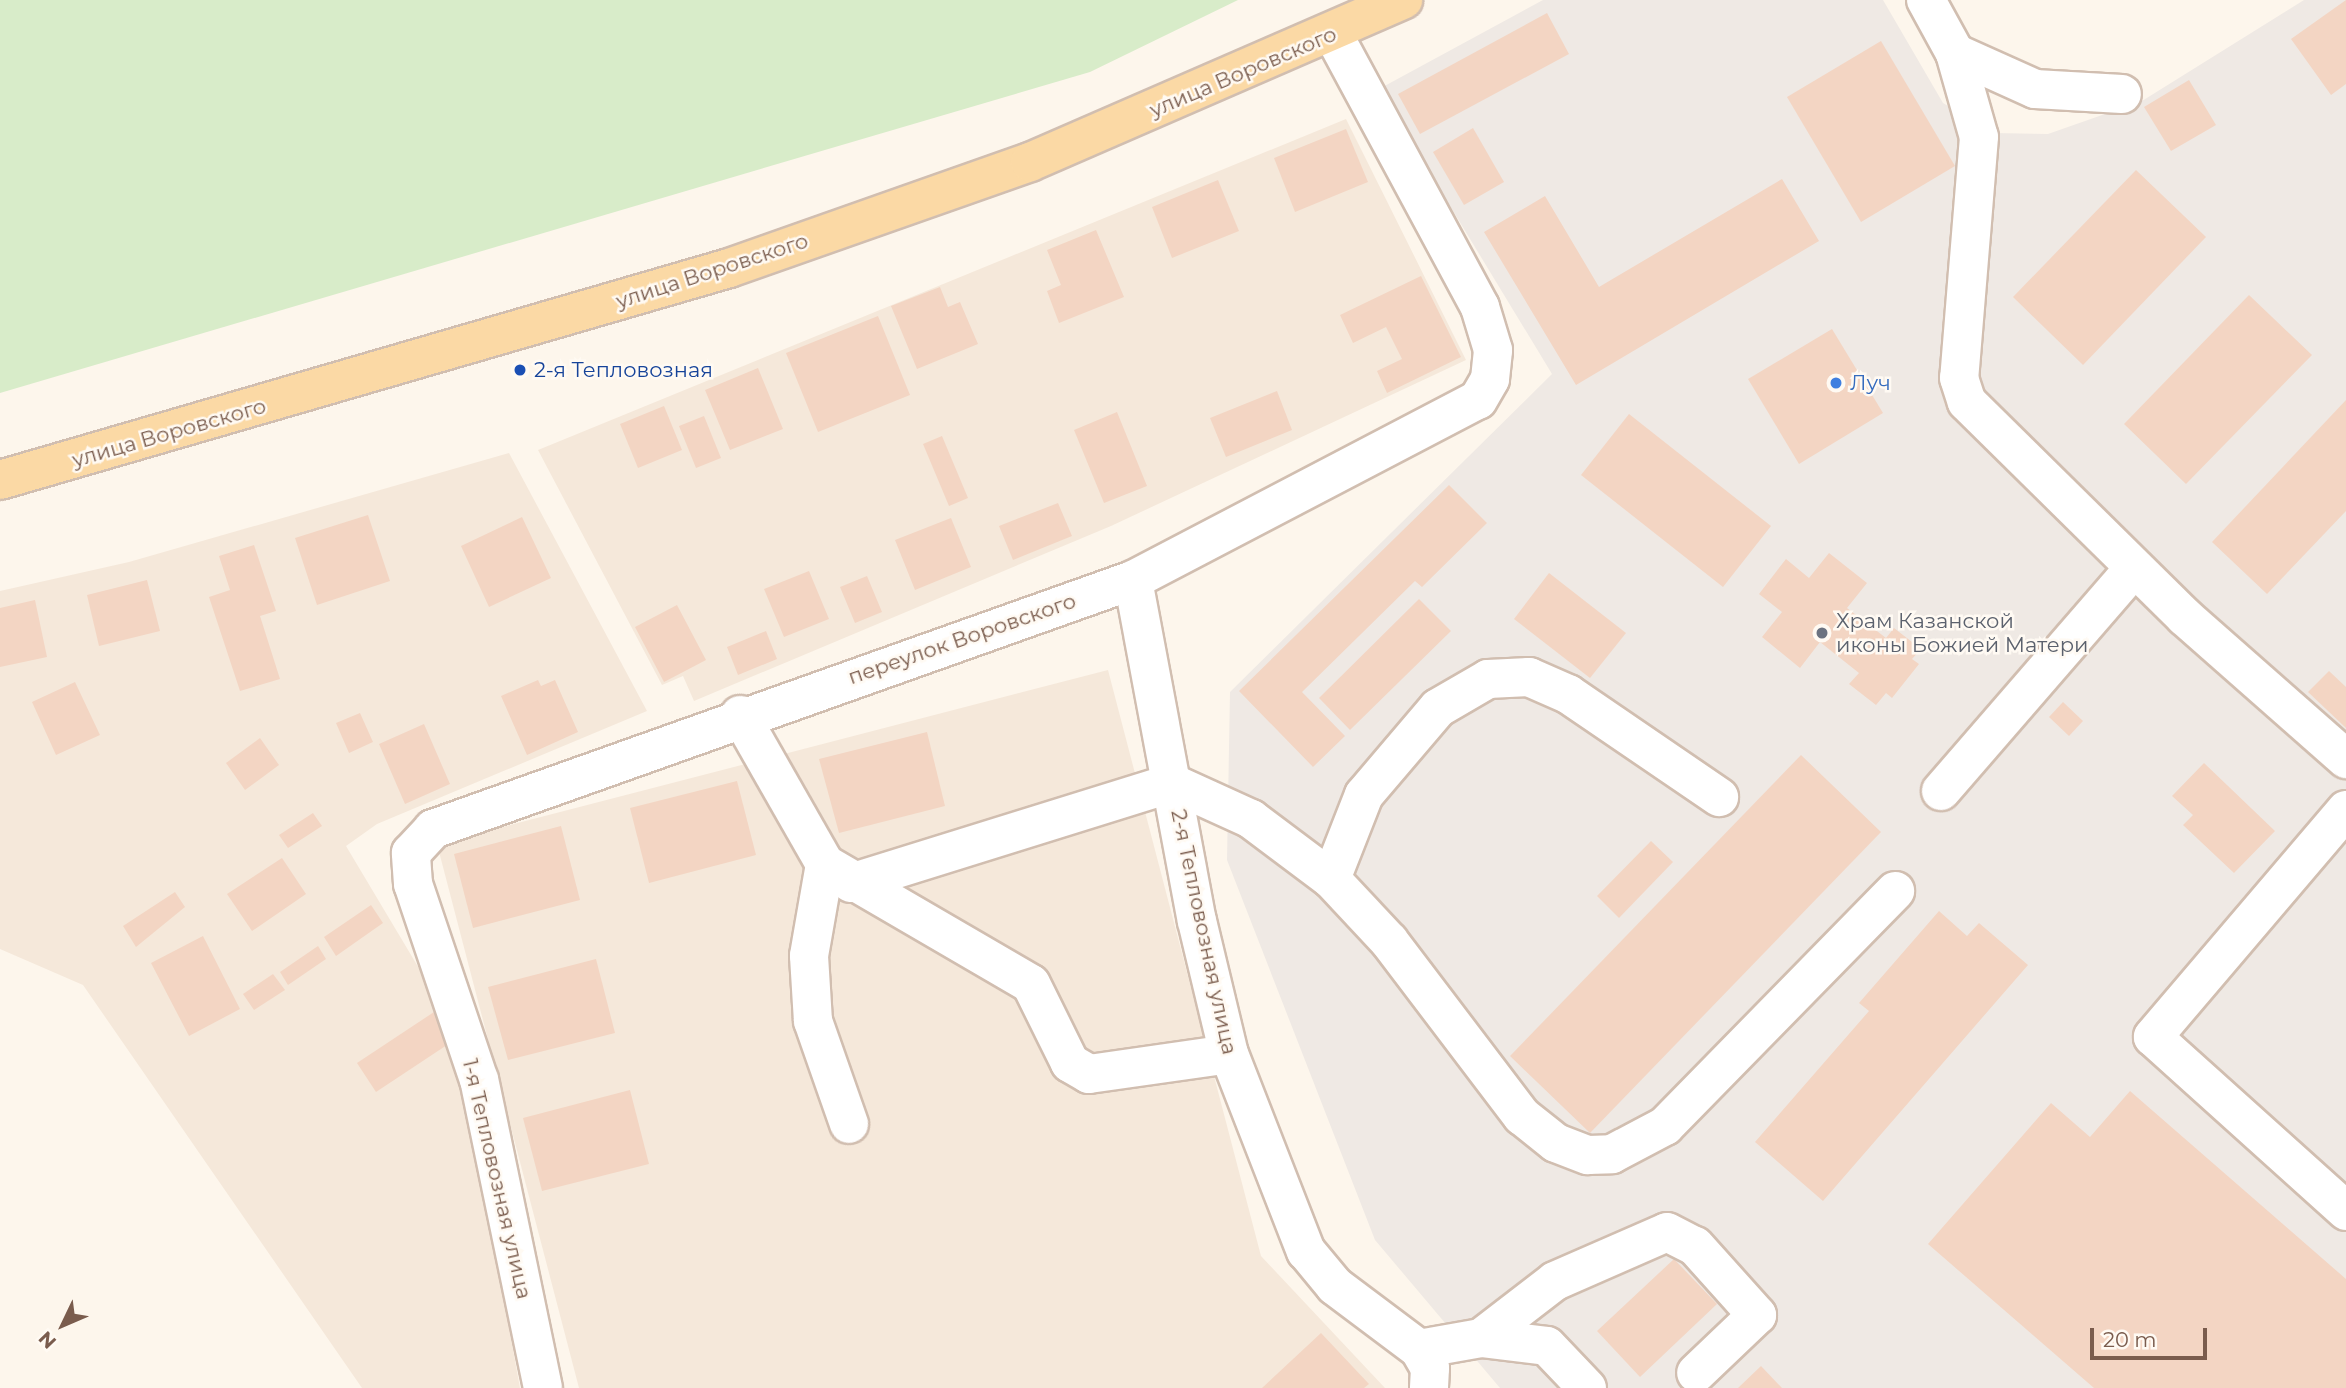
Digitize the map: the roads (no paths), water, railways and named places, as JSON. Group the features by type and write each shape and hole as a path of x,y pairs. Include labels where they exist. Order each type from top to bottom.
{"main road":[{"name":"улица Воровского","path":"0,480 729,268 1030,162 1333,34 1403,0"}],"street":[{"path":"1926,0 1955,53 1979,137 1959,378 1966,402 2134,568 2346,759"},
{"name":"переулок Воровского","path":"411,853 433,829 740,715 1133,580 1450,418 1478,400 1490,379 1493,350 1480,307 1333,34"},
{"path":"1955,53 2035,89 2122,94"},
{"path":"1941,791 2134,568"},
{"name":"2-я Тепловозная улица","path":"1133,580 1229,1054 1306,1251 1335,1286 1419,1349"},
{"path":"1331,879 1373,785 1438,708 1488,679 1529,677 1568,694 1719,797"},
{"path":"740,715 838,874 1004,963 1031,985 1055,1042 1070,1063 1090,1074 1229,1054"},
{"path":"838,874 1172,783 1251,819 1331,879 1390,941 1522,1116 1556,1143 1588,1155 1612,1154 1665,1126 1895,891"},
{"path":"2346,810 2152,1037 2346,1211"},
{"name":"1-я Тепловозная улица","path":"411,853 412,884 479,1080 543,1388"},
{"path":"838,874 809,956 813,1021 849,1124"},
{"path":"1481,1338 1555,1281 1667,1232 1695,1246 1757,1315 1696,1373"},
{"path":"1429,1388 1430,1368 1419,1349 1481,1338 1547,1346 1587,1388"}],"place":[{"name":"2-я Тепловозная","path":"520,370"},
{"name":"Луч","path":"1836,383"},
{"name":"Храм Казанской иконы Божией Матери","path":"1822,633"}]}
